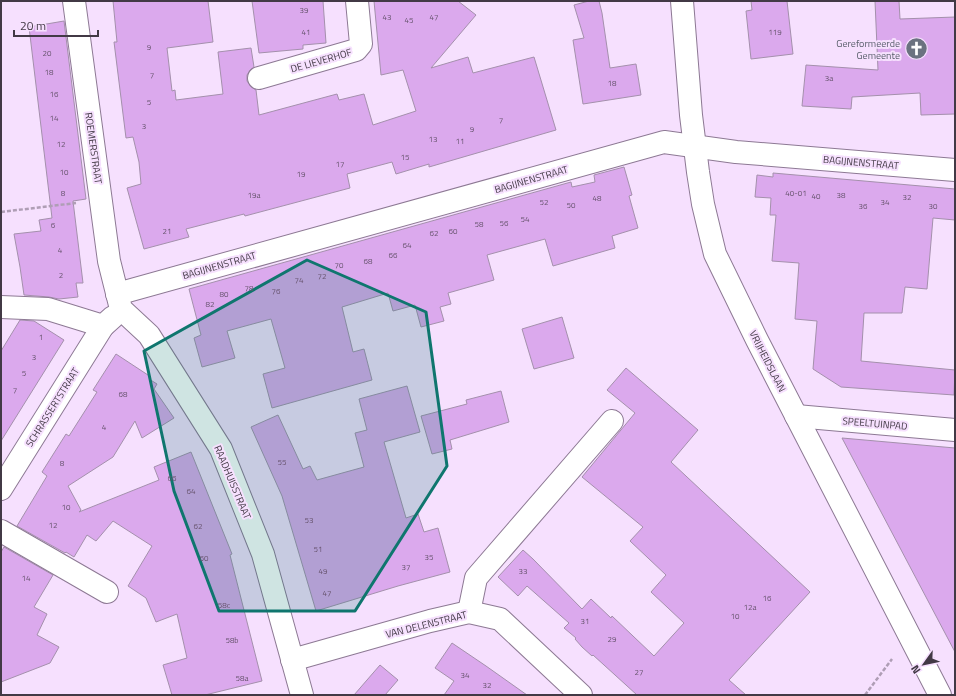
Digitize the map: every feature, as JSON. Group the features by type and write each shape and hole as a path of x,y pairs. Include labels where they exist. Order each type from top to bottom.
{"street":[{"name":"ROEMERSTRAAT","path":"74,1 109,261 119,302"},
{"name":"DE LIEVERHOF","path":"259,78 356,50 361,44 356,1"},
{"name":"VRIJHEIDSLAAN","path":"682,1 695,147 703,204 715,254 757,340 940,695"},
{"name":"BAGIJNENSTRAAT","path":"119,302 664,142 736,152 955,170"},
{"name":"SCHRASSERTSTRAAT","path":"1,489 119,302"},
{"name":"RAADHUISSTRAAT","path":"119,302 149,334 221,449 263,554 302,695"},
{"path":"1,306 48,309 103,326"},
{"name":"SPEELTUINPAD","path":"796,416 955,430"},
{"path":"469,612 476,578 612,421"},
{"path":"1,531 107,592"},
{"name":"VAN DELENSTRAAT","path":"292,660 430,621 469,612 500,619 581,695"}],"path":[{"path":"1,212 101,201"},
{"path":"865,695 909,635"}],"highlighted area":[{"path":"307,260 426,312 447,466 355,611 219,611 174,491 144,351"}],"building":[{"path":"113,1 208,1 213,42 167,48 172,91 175,90 176,100 223,94 218,52 251,48 254,67 247,75 247,81 251,87 256,90 259,115 337,94 339,100 364,94 373,125 416,111 403,70 381,75 374,1 458,1 476,15 431,68 468,57 473,73 534,57 556,130 429,167 429,164 396,174 392,162 347,174 350,188 245,216 244,214 186,229 189,237 144,249 127,188 141,184 139,162 133,137 126,138 114,42 117,42"},
{"path":"252,1 323,1 326,43 303,45 303,49 259,53"},
{"path":"589,1 599,1 610,68 636,64 641,95 583,104 573,40 584,38 574,5"},
{"path":"751,1 787,1 793,54 751,59 746,11 752,10"},
{"name":"Gereformeerde Gemeente","path":"875,1 899,1 900,19 955,17 955,114 921,115 920,93 852,97 851,109 802,106 806,65 878,70"},
{"path":"64,21 86,199 73,201 83,283 76,283 78,297 59,299 24,295 14,234 41,231 39,220 52,218 29,27"},
{"path":"624,167 632,195 629,196 638,228 612,236 615,248 553,266 545,239 487,255 494,280 448,293 451,304 440,307 444,321 421,327 415,305 393,311 388,293 342,307 353,352 364,349 372,380 272,408 263,374 285,368 271,319 227,331 235,358 202,367 194,338 201,335 189,289 571,182 572,187 595,182 594,175"},
{"path":"773,173 955,189 955,220 933,218 927,289 905,287 902,313 864,313 861,361 955,370 954,395 841,387 813,369 817,321 795,319 799,263 772,261 776,215 770,215 771,198 755,197 757,175 773,177"},
{"path":"562,317 574,358 534,369 522,329"},
{"path":"20,320 34,321 64,340 1,441 1,351"},
{"path":"116,354 151,377 149,379 157,384 154,389 174,418 142,438 135,421 113,457 68,486 81,510 79,512 159,480 154,467 191,452 232,554 230,555 262,681 205,695 172,695 163,665 187,658 177,614 156,622 146,598 128,586 152,546 113,521 96,541 87,535 74,557 17,526 47,476 42,472 66,434 69,436 97,392 93,390"},
{"path":"626,368 698,430 671,462 810,592 729,680 746,695 637,695 593,655 592,656 582,647 575,639 576,638 564,628 569,623 527,586 518,596 498,577 523,550 582,609 591,599 611,618 612,616 654,656 684,623 651,592 666,575 630,541 643,527 582,477 635,413 607,390"},
{"path":"407,386 420,432 384,442 406,518 418,514 424,532 438,528 450,572 316,611 282,496 251,427 278,415 303,469 310,466 317,480 364,467 355,433 367,430 359,399"},
{"path":"501,391 509,422 450,440 452,449 432,454 421,416 467,404 466,400"},
{"path":"842,438 955,448 955,652"},
{"path":"4,547 53,575 34,607 47,614 37,635 59,647 50,663 1,682 1,552"},
{"path":"452,643 527,695 444,695 454,681 435,668"},
{"path":"380,665 398,680 385,695 354,695"}],"place":[{"name":"Gereformeerde Gemeente","path":"916,49"}]}
